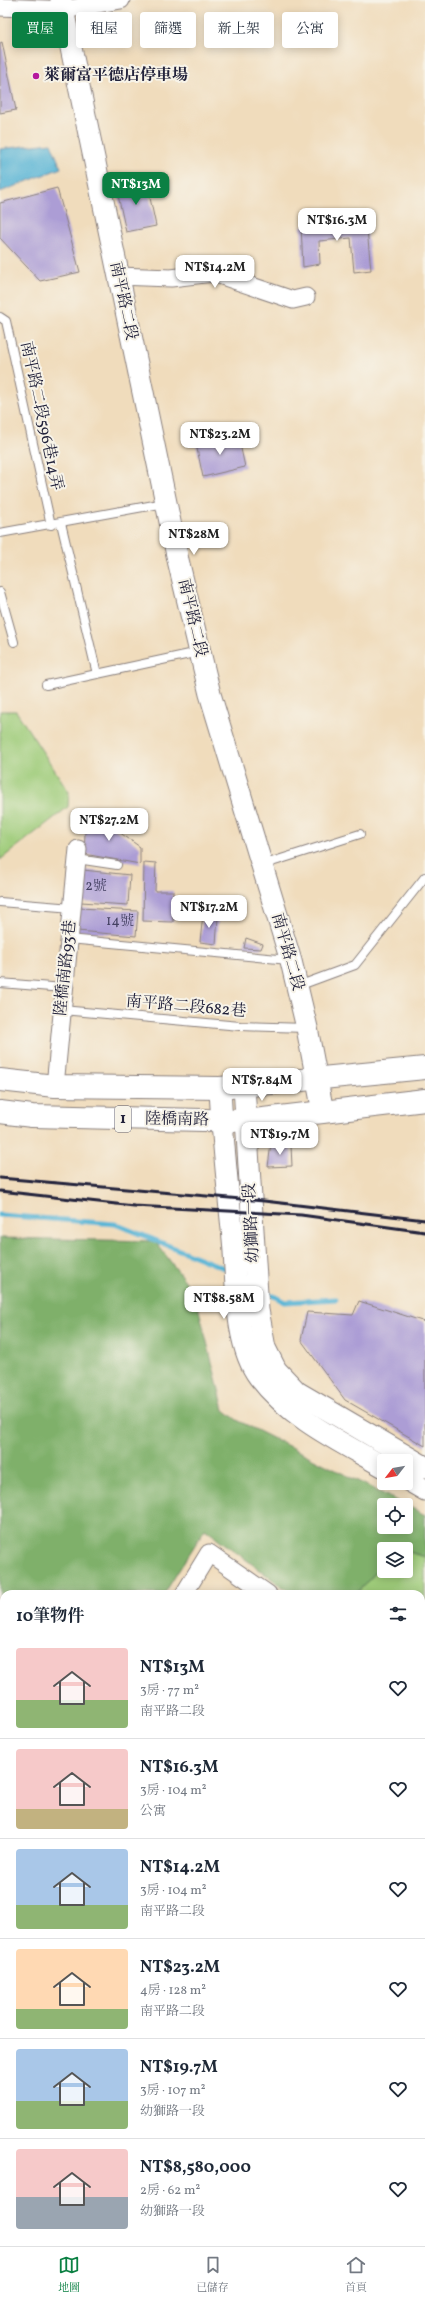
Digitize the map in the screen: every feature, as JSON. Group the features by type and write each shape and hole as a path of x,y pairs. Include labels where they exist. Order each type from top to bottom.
{"main road":[{"name":"陸橋南路","path":"0,1080 54,1086 220,1088 425,1068"},
{"name":"陸橋南路","path":"0,1112 32,1116 246,1121 425,1100"}],"street":[{"path":"0,7 62,5 121,0"},
{"name":"南平路二段","path":"62,5 166,503 200,652 210,694 298,986 323,1112"},
{"path":"118,276 171,278 213,273 293,300 306,297"},
{"name":"陸橋南路93巷","path":"54,1086 78,854"},
{"name":"幼獅路一段","path":"244,1086 258,1310 265,1348 276,1370 297,1392 425,1467"},
{"name":"幼獅路一段","path":"220,1088 239,1313 247,1355 258,1377 281,1402 303,1420 377,1463"},
{"path":"413,1483 425,1490"},
{"path":"186,1590 209,1553 262,1590"}],"lane":[{"name":"南平路二段596巷14弄","path":"0,317 6,321 51,525"},
{"path":"0,534 166,503"},
{"path":"61,523 96,674"},
{"path":"0,592 14,642"},
{"path":"46,685 200,652"},
{"path":"262,865 360,834"},
{"path":"78,854 117,865"},
{"path":"298,986 355,965 425,877"},
{"path":"0,902 72,908"},
{"path":"69,939 291,961"},
{"path":"0,983 64,988"},
{"name":"南平路二段682巷","path":"62,1010 240,1026 307,1028"}],"green space":[{"path":"0,711 16,711 69,792 68,807 0,860"},
{"path":"0,1238 155,1241 195,1294 224,1410 237,1420 391,1498 377,1498 377,1534 413,1534 413,1509 425,1515 425,1557 413,1553 413,1542 377,1542 377,1571 360,1590 287,1590 205,1529 167,1590 0,1590"},
{"path":"413,1553 425,1557 425,1590 360,1590 377,1571 377,1578 413,1578"}],"water":[{"path":"51,143 61,168 0,192 0,149"}],"building":[{"path":"2,42 16,110 0,113 0,43"},
{"path":"146,179 156,226 126,232 116,186"},
{"path":"57,188 80,272 40,281 0,238 0,203"},
{"path":"366,219 371,270 354,272 351,238 319,241 320,264 303,267 301,226"},
{"path":"238,435 245,467 203,477 196,444"},
{"path":"86,814 105,822 140,847 140,864 84,854"},
{"path":"144,862 156,863 155,891 173,891 173,922 143,921"},
{"path":"83,870 130,875 128,905 81,902"},
{"path":"79,908 138,911 136,936 77,931"},
{"path":"203,914 218,917 216,944 200,942"},
{"path":"246,938 263,944 261,949 244,948"},
{"path":"271,1143 291,1146 292,1166 268,1167"},
{"path":"359,1301 425,1322 425,1446 345,1400 301,1340 307,1312 353,1315"}],"waterway":[{"path":"0,1215 115,1224 229,1270"},
{"path":"262,1290 285,1302 336,1299"}],"railway":[{"path":"0,1178 264,1201 425,1220"},
{"path":"0,1191 134,1206 301,1215 425,1232"}],"place":[{"name":"萊爾富平德店停車場","path":"36,76"}]}
